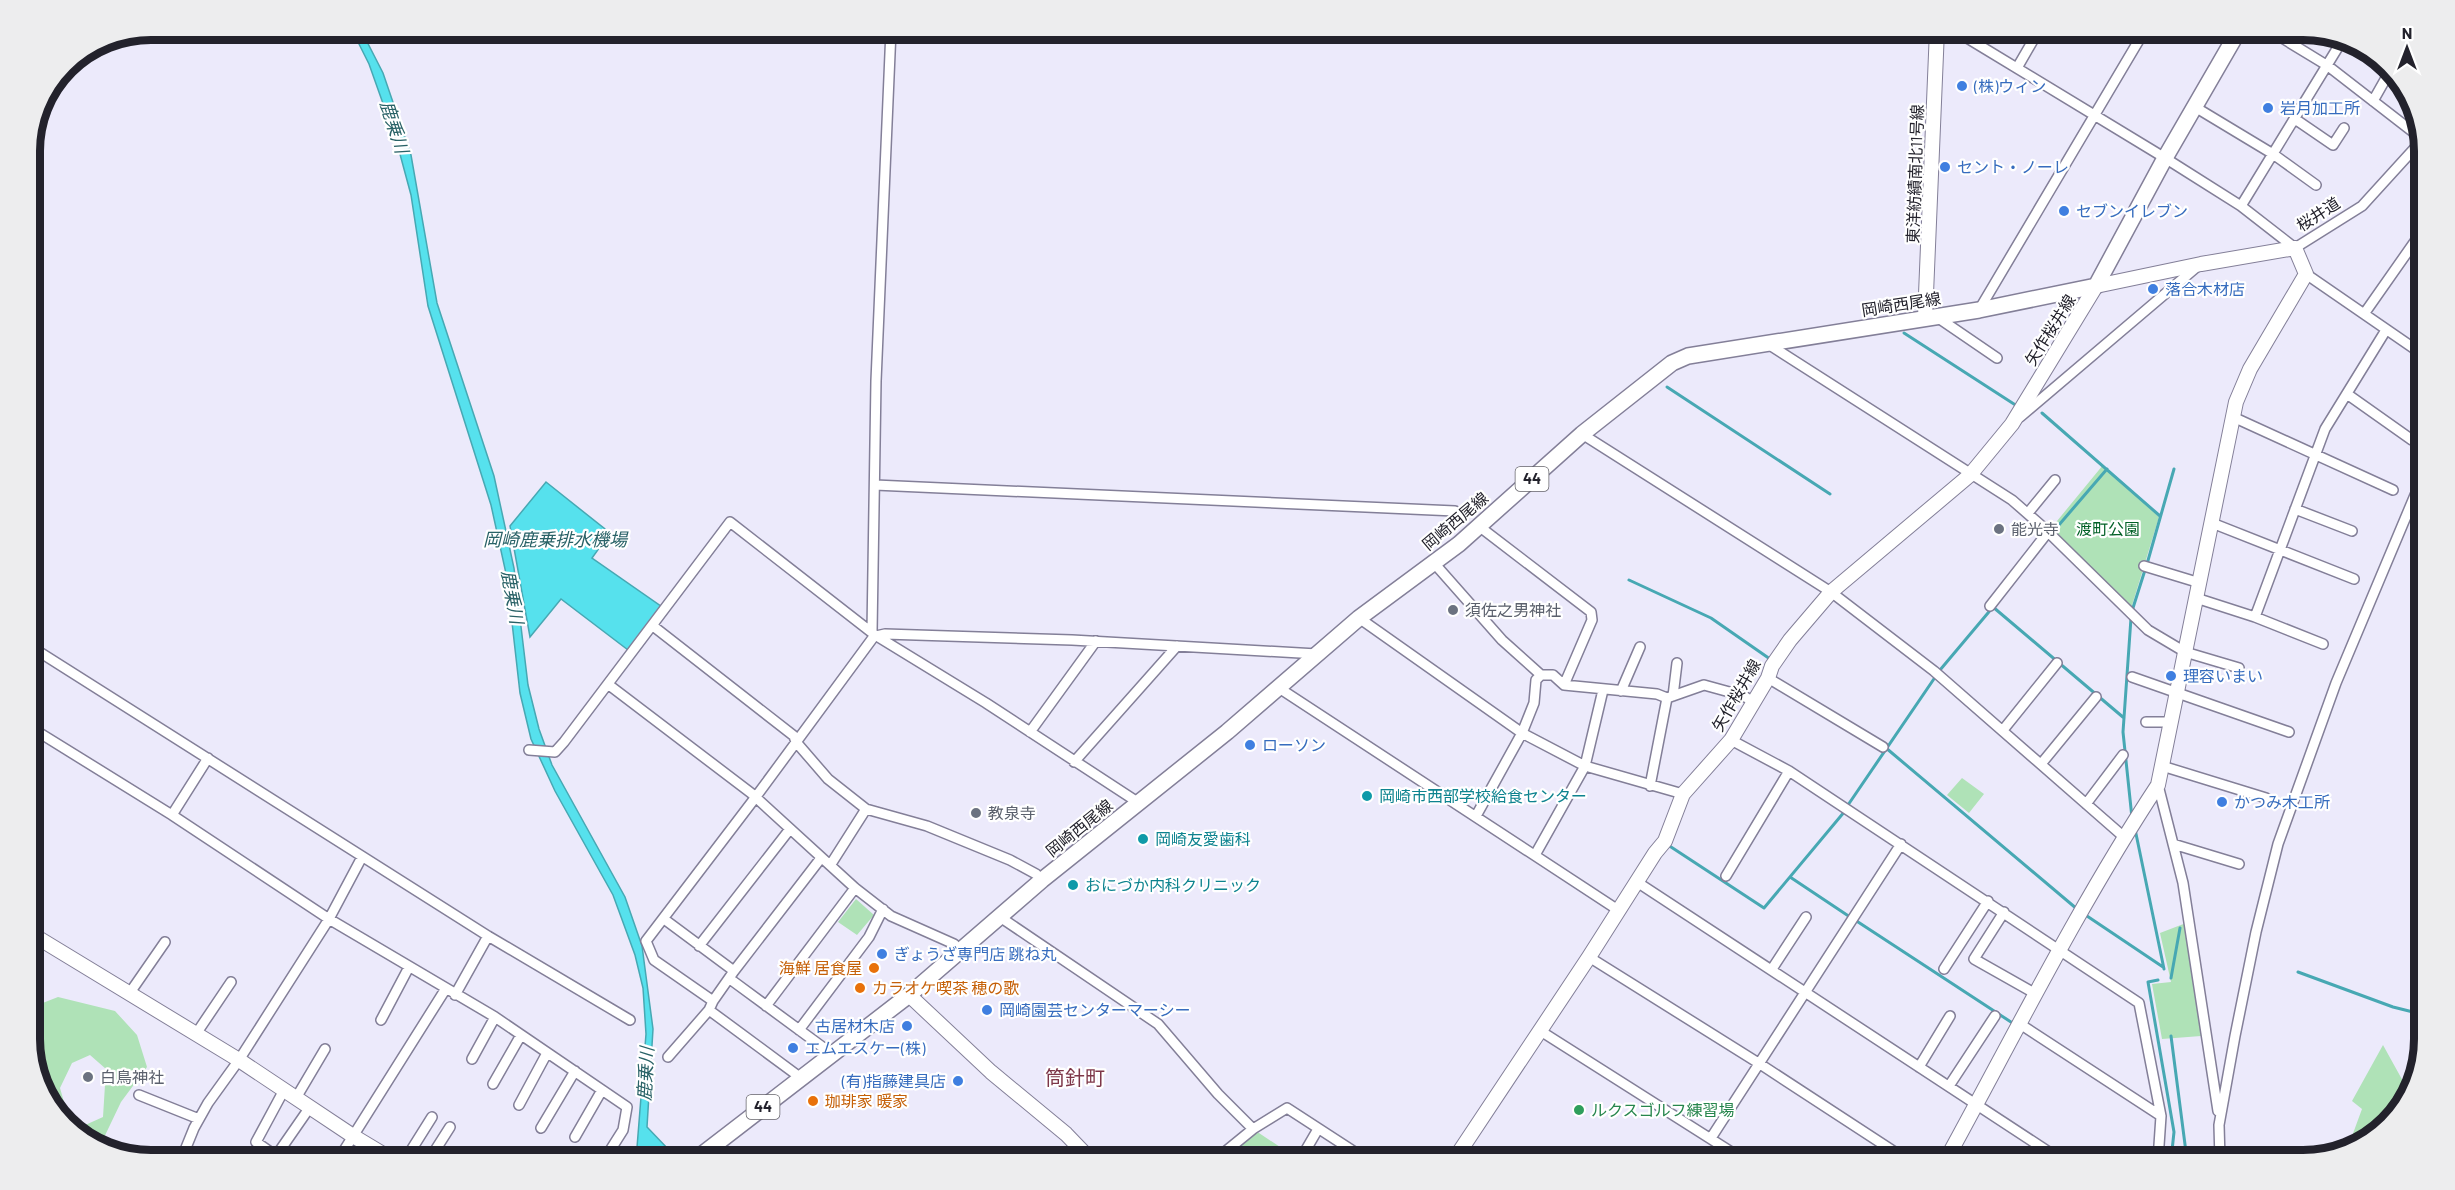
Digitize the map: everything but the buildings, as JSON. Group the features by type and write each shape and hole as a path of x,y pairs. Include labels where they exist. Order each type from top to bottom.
{"main road":[{"path":"2096,286 2165,158 2234,40"},
{"name":"岡崎西尾線","path":"707,1150 909,995 1042,880 1280,688 1359,618 1480,526 1582,434 1672,363 1688,356 1979,310 2096,286"}],"street":[{"path":"801,1078 654,960 646,941 755,798 874,634 876,381 891,40"},
{"name":"東洋紡績南北11号線","path":"1931,317 1937,40"},
{"path":"1971,40 2241,206 2295,248 2306,274 2414,347"},
{"path":"2017,68 2033,40"},
{"path":"1979,310 2139,40"},
{"path":"2285,40 2328,66 2412,131"},
{"path":"2241,206 2339,46"},
{"path":"2373,101 2386,78"},
{"path":"2195,107 2273,154 2316,185"},
{"path":"2295,119 2333,145 2344,128"},
{"name":"桜井道","path":"2096,286 2201,264 2295,248 2362,206 2414,144"},
{"path":"2364,314 2414,243"},
{"path":"2012,424 2201,264"},
{"path":"1952,1150 2060,948 2124,837 2158,785 2236,402 2250,369 2306,274"},
{"name":"矢作桜井線","path":"1461,1150 1655,853 1665,842 1683,794 1731,740 1768,678 1772,666 1790,640 1831,592 1970,475 2012,424 2096,286"},
{"path":"1931,317 1997,358"},
{"path":"2255,618 2325,429 2386,330"},
{"path":"1766,343 2012,500 2148,630 2186,652 2239,668"},
{"path":"2347,394 2412,440"},
{"path":"2233,417 2393,490"},
{"path":"1582,434 1831,592 1934,671 2124,837"},
{"path":"2028,513 2055,480"},
{"path":"875,485 1455,511"},
{"path":"2219,1125 2256,932 2278,844 2336,683 2414,498"},
{"path":"2295,509 2352,531"},
{"path":"529,750 555,752 730,522 874,634 1139,803"},
{"path":"2212,523 2354,579"},
{"path":"1480,526 1591,612 1592,620 1564,685"},
{"path":"1990,606 2048,532"},
{"path":"1434,563 1502,640 1541,675 1552,675 1564,685 1670,697 1704,685 1744,696 1753,702"},
{"path":"2144,566 2200,583"},
{"path":"2196,598 2323,644"},
{"path":"1359,618 1522,733 1585,766 1683,794"},
{"path":"653,626 794,736 828,779 866,808 927,826 1010,860 1036,874 1042,880"},
{"path":"874,634 1096,641 1318,654"},
{"path":"1030,732 1094,647 1096,641"},
{"path":"1074,762 1177,646"},
{"path":"1622,691 1640,647"},
{"path":"41,653 488,936 630,1020"},
{"path":"1650,786 1677,663"},
{"path":"2003,730 2057,663"},
{"path":"1476,816 1522,733 1534,703 1536,680 1541,675"},
{"path":"2132,677 2289,732"},
{"path":"1768,678 1883,747"},
{"path":"609,684 751,793 855,888 891,916 954,944 960,951"},
{"path":"1280,688 1618,910"},
{"path":"1535,855 1585,766 1603,690"},
{"path":"2041,764 2096,697"},
{"path":"2146,722 2171,722"},
{"path":"41,734 172,815 329,919 445,990 495,1017 627,1107 622,1130 610,1150"},
{"path":"1731,740 1789,771 2060,948 2139,1003 2161,1116 2159,1150"},
{"path":"2086,804 2123,755"},
{"path":"172,815 208,758"},
{"path":"2162,766 2266,798"},
{"path":"1726,876 1789,771"},
{"path":"2158,785 2183,883 2205,1017 2208,1054 2216,1087 2220,1150"},
{"path":"831,864 866,808"},
{"path":"699,946 790,829"},
{"path":"1711,1138 1901,844"},
{"path":"2173,844 2239,864"},
{"path":"185,1150 199,1119 329,919 362,857"},
{"path":"668,1057 711,1006 821,858"},
{"path":"1637,882 2046,1150"},
{"path":"766,1006 855,888"},
{"path":"1944,969 1988,901"},
{"path":"799,1030 869,937 883,909"},
{"path":"2004,912 1974,959 2036,994"},
{"path":"1000,917 1158,1024 1218,1094 1253,1129"},
{"path":"1772,969 1806,917"},
{"path":"664,919 699,946 766,1006 831,1054"},
{"path":"455,995 488,936"},
{"path":"41,940 239,1060 376,1150"},
{"path":"129,993 165,942"},
{"path":"1589,957 1892,1150"},
{"path":"381,1020 409,967"},
{"path":"196,1034 231,982"},
{"path":"344,1150 445,990"},
{"path":"909,995 991,1072 1066,1134 1081,1150"},
{"path":"1919,1067 1950,1016"},
{"path":"1948,1086 1995,1016"},
{"path":"472,1059 495,1017"},
{"path":"2020,1024 2161,1116"},
{"path":"1539,1030 1729,1150"},
{"path":"493,1084 521,1035"},
{"path":"267,1150 256,1142 326,1049"},
{"path":"519,1105 547,1053"},
{"path":"542,1128 575,1071"},
{"path":"576,1137 602,1090"},
{"path":"140,1095 199,1119"},
{"path":"280,1150 310,1107"},
{"path":"1227,1150 1253,1129 1287,1108 1351,1150"},
{"path":"411,1150 432,1117"},
{"path":"435,1150 450,1127"},
{"path":"1306,1150 1318,1129"}],"green space":[{"name":"渡町公園","path":"2103,465 2159,517 2130,612 2048,532"},
{"path":"1962,778 1984,794 1969,813 1947,795"},
{"path":"856,899 874,915 857,935 838,922"},
{"path":"2186,923 2203,1018 2201,1036 2162,1039 2152,984 2171,982 2160,933"},
{"path":"58,997 115,1011 137,1035 147,1067 121,1102 103,1139 83,1126 103,1117 106,1069 90,1055 72,1063 60,1088 66,1110 46,1074 41,1046 41,1004"},
{"path":"2383,1045 2404,1083 2401,1091 2377,1122 2351,1139 2362,1109 2352,1101"},
{"path":"1256,1131 1284,1150 1235,1150"}],"water":[{"name":"鹿乗川","path":"357,40 366,40 383,73 411,155 437,303 494,476 514,568 528,685 539,729 552,765 625,897 642,946 653,1029 647,1127 669,1150 637,1150 646,1034 643,988 635,955 613,895 555,791 531,739 520,693 507,578 491,505 428,306 411,195 397,143 369,64"},
{"name":"岡崎鹿乗排水機場","path":"546,482 610,533 592,558 665,609 632,653 561,599 530,637 510,526"}],"waterway":[{"path":"1904,333 2017,406"},
{"path":"1667,387 1830,494"},
{"path":"2042,413 2160,516"},
{"path":"2052,533 2107,469"},
{"path":"2147,564 2174,469"},
{"path":"2132,611 2145,570"},
{"path":"1629,580 1711,618 1770,659"},
{"path":"1848,805 1940,670 1993,607 2124,718"},
{"path":"2131,618 2123,732 2132,818"},
{"path":"1886,748 2077,909"},
{"path":"1668,845 1764,908 1845,811"},
{"path":"2135,829 2164,969"},
{"path":"1790,877 1850,917"},
{"path":"2084,914 2163,967"},
{"path":"1855,920 2014,1024"},
{"path":"2171,978 2180,928"},
{"path":"2298,972 2393,1007 2414,1012"},
{"path":"2158,980 2148,982 2174,1132 2172,1150"},
{"path":"2171,1036 2186,1150"}],"place":[{"name":"(株)ウィン","path":"1962,86"},
{"name":"岩月加工所","path":"2268,108"},
{"name":"セント・ノーレ","path":"1945,167"},
{"name":"セブンイレブン","path":"2064,211"},
{"name":"落合木材店","path":"2153,289"},
{"name":"能光寺","path":"1999,529"},
{"name":"須佐之男神社","path":"1453,610"},
{"name":"理容いまい","path":"2171,676"},
{"name":"ローソン","path":"1250,745"},
{"name":"岡崎市西部学校給食センター","path":"1367,796"},
{"name":"かつみ木工所","path":"2222,802"},
{"name":"教泉寺","path":"976,813"},
{"name":"岡崎友愛歯科","path":"1143,839"},
{"name":"おにづか内科クリニック","path":"1073,885"},
{"name":"ぎょうざ専門店 跳ね丸","path":"882,954"},
{"name":"海鮮 居食屋","path":"874,968"},
{"name":"カラオケ喫茶 穂の歌","path":"860,988"},
{"name":"岡崎園芸センターマーシー","path":"987,1010"},
{"name":"古居材木店","path":"907,1026"},
{"name":"エムエスケー(株)","path":"793,1048"},
{"name":"白鳥神社","path":"88,1077"},
{"name":"(有)指藤建具店","path":"958,1081"},
{"name":"珈琲家 暖家","path":"813,1101"},
{"name":"ルクスゴルフ練習場","path":"1579,1110"}],"district":[{"name":"筒針町","path":"1075,1078"}]}
